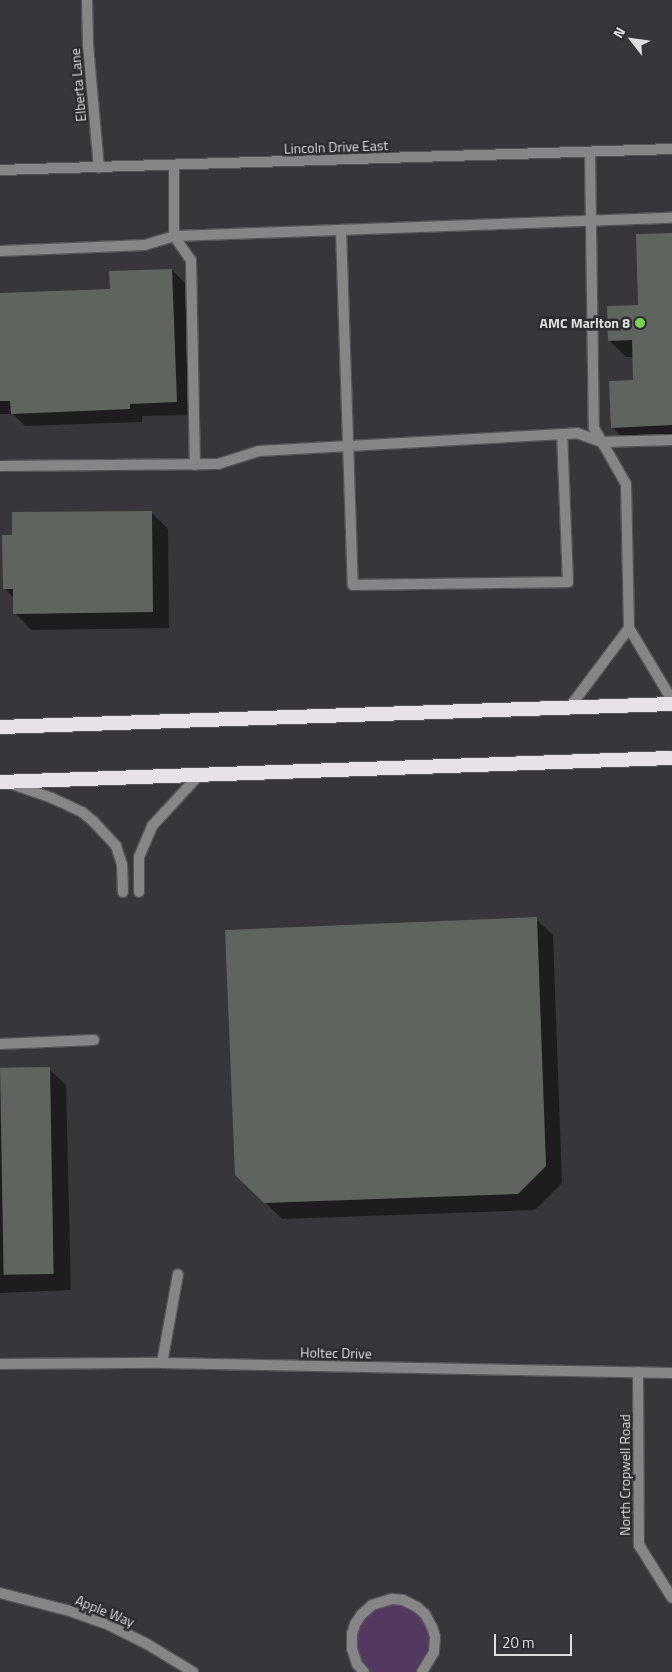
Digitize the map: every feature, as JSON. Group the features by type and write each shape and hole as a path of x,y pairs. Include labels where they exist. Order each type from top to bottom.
{"highway":[{"path":"0,727 672,704"},
{"path":"3,782 672,758"}],"street":[{"name":"Elberta Lane","path":"87,0 88,45 99,168"},
{"name":"Lincoln Drive East","path":"0,170 672,149"},
{"path":"590,153 594,428 626,484 629,628 672,700"},
{"path":"174,166 174,236 190,260 195,465"},
{"path":"0,251 146,245 174,236 672,218"},
{"path":"341,230 353,585 568,582 562,434"},
{"path":"0,466 218,464 259,450 577,433 602,442 672,440"},
{"path":"569,708 629,628"},
{"path":"139,892 139,857 152,826 167,807 199,775"},
{"path":"3,782 82,812 93,822 116,846 122,865 123,892"},
{"path":"0,1044 94,1040"},
{"path":"162,1363 178,1274"},
{"name":"Holtec Drive","path":"0,1364 162,1363 672,1372"},
{"name":"North Cropwell Road","path":"638,1372 639,1546 672,1598"},
{"name":"Apple Way","path":"0,1593 70,1611 109,1626 147,1644 193,1672"},
{"path":"364,1672 353,1654 351,1639 353,1629 360,1615 368,1608 382,1601 392,1600 412,1604 425,1614 430,1622 435,1637 435,1647 430,1662 422,1672"}],"shaded area":[{"path":"377,1603 412,1604 435,1637 422,1672 364,1672 352,1634"}],"building":[{"name":"AMC Marlton 8","path":"672,233 672,425 611,428 609,381 633,380 632,340 608,341 607,306 638,305 636,234"},
{"path":"172,269 177,402 130,404 130,409 11,414 10,401 0,401 0,293 110,289 109,271"},
{"path":"152,511 153,612 13,614 13,589 3,589 2,535 12,535 12,512"},
{"path":"537,917 546,1166 518,1194 264,1203 235,1175 225,930"},
{"path":"50,1067 54,1274 4,1275 0,1068"}],"place":[{"name":"AMC Marlton 8","path":"640,323"}]}
